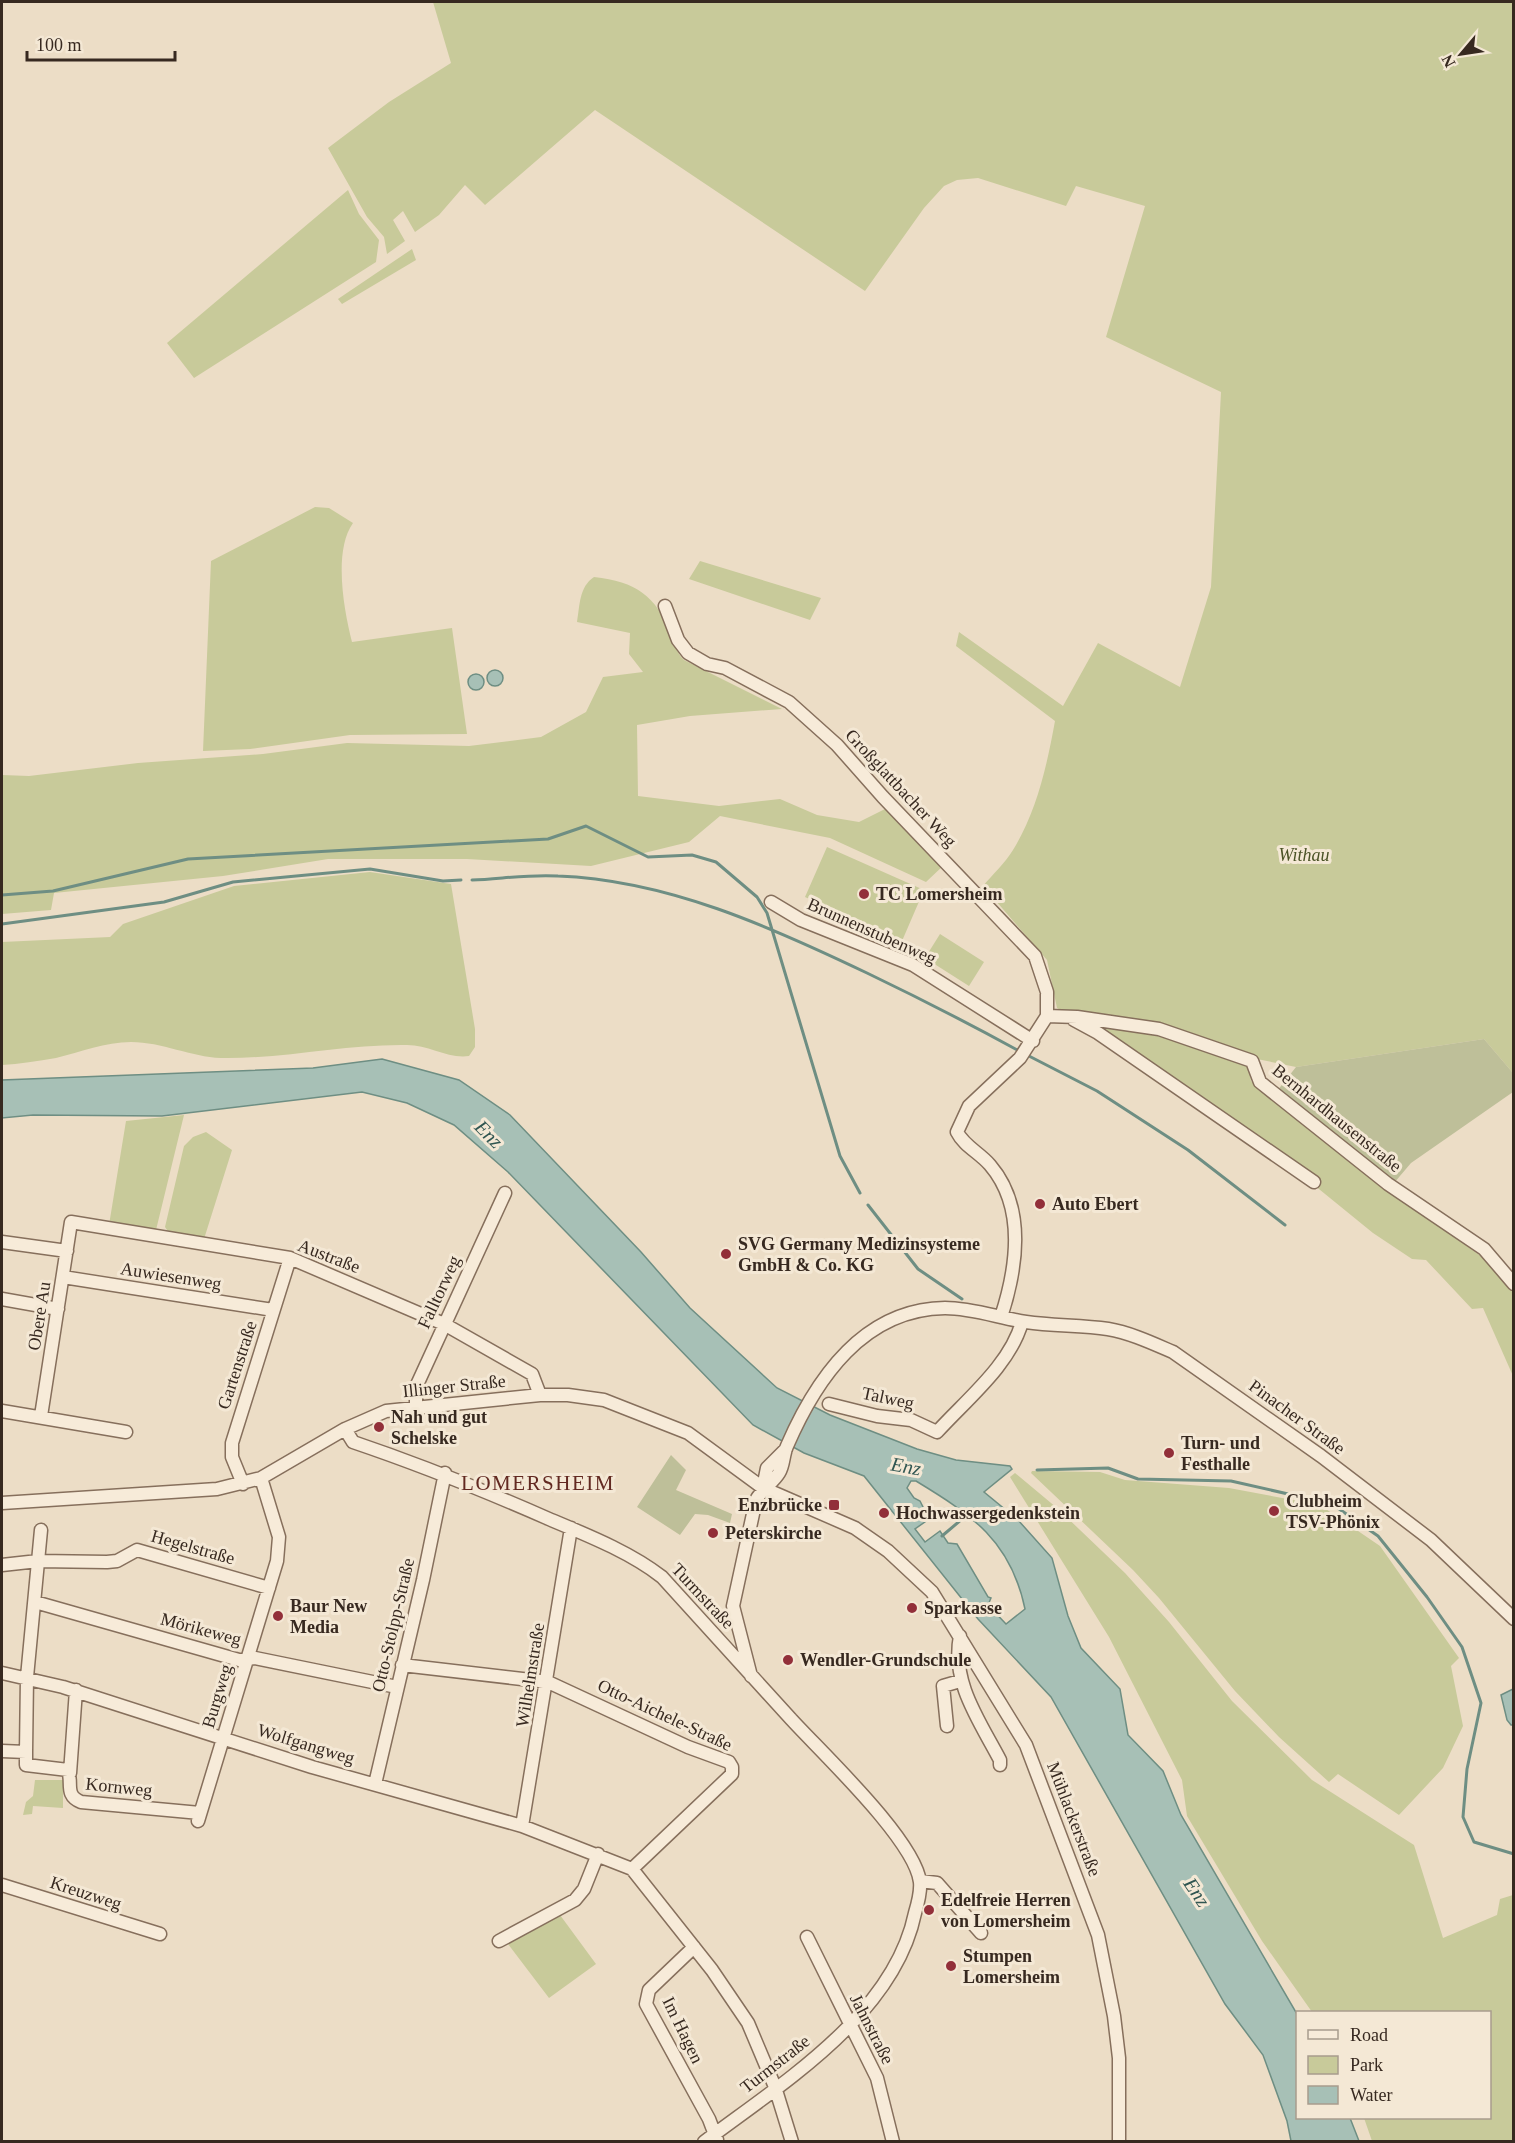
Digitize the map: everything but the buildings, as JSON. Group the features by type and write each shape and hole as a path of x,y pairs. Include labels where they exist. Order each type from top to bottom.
{"street":[{"name":"Großglattbacher Weg","path":"665,606 678,640 688,653 707,664 725,668 789,702 837,745 883,797 1035,956 1047,992 1047,1016"},
{"name":"Brunnenstubenweg","path":"771,902 801,920 913,965 1018,1031 1031,1044"},
{"name":"Bernhardhausenstraße","path":"1047,1016 1067,1016 1158,1029 1252,1061 1260,1083 1388,1184 1484,1249 1514,1284"},
{"path":"1001,1317 1014,1260 1016,1239 1012,1213 1001,1180 989,1164 957,1132 969,1106 1020,1058 1047,1016"},
{"path":"1067,1016 1098,1033 1314,1182"},
{"name":"Falltorweg","path":"416,1408 416,1387 505,1193"},
{"name":"Austraße","path":"71,1222 290,1258 444,1324 532,1374 540,1395"},
{"name":"Obere Au","path":"41,1416 71,1222"},
{"path":"2,1242 67,1251"},
{"name":"Gartenstraße","path":"243,1484 232,1456 232,1443 290,1258"},
{"name":"Auwiesenweg","path":"63,1277 273,1310"},
{"path":"2,1299 58,1309"},
{"name":"Pinacher Straße","path":"751,1676 733,1606 750,1519 756,1500 763,1488 778,1474 778,1462 815,1390 847,1349 864,1335 901,1316 923,1310 947,1308 1022,1322 1108,1329 1142,1339 1173,1352 1308,1447 1431,1540 1514,1619"},
{"name":"Talweg","path":"829,1404 877,1416 911,1420 937,1432 1004,1359 1016,1341 1022,1322"},
{"name":"Illinger Straße","path":"2,1503 208,1490 243,1484 261,1478 371,1416 416,1408 540,1395 567,1395 604,1400 688,1433 763,1488 833,1517 888,1551"},
{"path":"2,1411 126,1431"},
{"name":"Turmstraße","path":"345,1429 353,1442 444,1473 571,1528 647,1566 663,1577 751,1676 859,1791 916,1867 920,1881 913,1926 904,1952 892,1973 850,2026 716,2137 704,2142"},
{"name":"Otto-Stolpp-Straße","path":"375,1784 423,1580 444,1473"},
{"name":"Burgweg","path":"199,1817 277,1561 279,1537 261,1478"},
{"name":"Wilhelmstraße","path":"522,1827 548,1682 571,1528"},
{"path":"2,1751 26,1752 27,1677 41,1530"},
{"name":"Hegelstraße","path":"2,1564 38,1561 117,1561 137,1550 269,1587"},
{"name":"Mühlackerstraße","path":"888,1551 932,1592 1026,1745 1098,1935 1114,2016 1119,2058 1119,2142"},
{"name":"Mörikeweg","path":"35,1602 239,1660 255,1658 397,1687"},
{"path":"960,1636 958,1647 960,1681 1000,1760 1000,1765"},
{"path":"402,1665 548,1682"},
{"name":"Wolfgangweg","path":"2,1673 76,1690 312,1767 522,1827 598,1854 632,1869 694,1947 748,2023 775,2087 792,2142"},
{"path":"947,1726 943,1686 960,1681"},
{"name":"Otto-Aichele-Straße","path":"548,1682 688,1747 729,1762 732,1767 732,1774 632,1869"},
{"path":"70,1773 76,1690"},
{"name":"Kornweg","path":"26,1752 26,1765 68,1770 70,1773 69,1791 73,1799 81,1802 199,1817"},
{"path":"499,1941 575,1900 584,1889 598,1854"},
{"path":"920,1881 937,1883 981,1933"},
{"name":"Kreuzweg","path":"2,1885 160,1934"},
{"name":"Jahnstraße","path":"807,1937 878,2078 893,2142"},
{"name":"Im Hagen","path":"694,1947 649,1990 646,2004 716,2137"}],"green space":[{"name":"Withau","path":"433,2 1513,2 1513,1073 1484,1039 1296,1067 1247,1057 1251,1081 1396,1195 1489,1262 1513,1292 1513,1376 1483,1308 1472,1309 1426,1260 1412,1259 1373,1233 1314,1185 1116,1039 1057,1008 1047,960 983,886 1010,855 1029,820 1045,771 1055,721 956,646 959,632 1063,706 1098,643 1180,687 1211,587 1221,392 1106,337 1145,206 1076,186 1066,206 978,178 957,180 944,186 924,208 865,291 595,110 485,205 465,185 439,215 415,232 403,211 393,220 405,241 387,254 384,237 367,217 328,148 389,102 451,63"},
{"path":"348,190 359,214 379,240 376,262 194,378 167,343"},
{"path":"412,249 416,260 342,304 338,299"},
{"path":"315,507 329,508 353,523 343,549 342,565 346,614 352,642 452,628 467,734 350,735 250,749 203,751 211,561"},
{"path":"700,561 821,598 810,620 689,579"},
{"path":"594,577 633,587 651,600 659,610 684,660 782,709 690,716 637,725 638,796 719,806 780,799 817,815 859,822 889,807 944,865 926,882 830,838 720,816 689,842 591,866 467,859 328,859 223,876 54,893 51,910 2,914 2,775 29,776 138,763 263,754 347,743 469,746 541,737 586,712 603,677 643,672 629,654 630,633 577,622 583,591"},
{"name":"TC Lomersheim","path":"827,847 924,890 902,941 805,897"},
{"path":"370,872 451,884 475,1029 475,1047 469,1056 454,1056 423,1047 384,1045 245,1058 221,1058 154,1044 121,1042 56,1058 2,1065 2,942 110,937 123,924 234,886"},
{"path":"940,934 984,962 969,986 925,958"},
{"path":"1484,1039 1513,1073 1513,1092 1411,1163 1394,1183 1277,1091 1296,1067"},
{"path":"184,1115 156,1230 109,1225 126,1121"},
{"path":"206,1132 232,1150 204,1239 169,1233 165,1227 184,1146 193,1137"},
{"path":"671,1455 686,1470 676,1490 732,1514 730,1523 708,1515 695,1514 680,1535 637,1507"},
{"path":"1032,1471 1100,1472 1125,1480 1229,1488 1320,1505 1380,1546 1459,1658 1451,1666 1463,1726 1443,1768 1399,1815 1338,1774 1329,1782 1279,1737 1235,1691 1159,1598 1133,1570 1031,1473"},
{"path":"1015,1473 1057,1508 1125,1573 1169,1622 1232,1701 1312,1780 1414,1845 1443,1938 1497,1915 1500,1899 1513,1895 1513,2141 1372,2141 1364,2119 1491,2119 1491,2011 1311,2011 1262,1941 1187,1816 1182,1780 1109,1637 1010,1477"},
{"path":"35,1780 63,1780 63,1808 33,1806 32,1814 23,1815 26,1802 33,1796"},
{"path":"560,1915 596,1964 549,1998 508,1944"}],"water":[{"path":"495,670 501,672 503,678 501,684 495,686 489,684 487,678 489,672"},
{"path":"476,674 482,676 484,682 482,688 476,690 470,688 468,682 470,676"},
{"name":"Enz","path":"382,1059 459,1080 510,1115 641,1252 690,1308 777,1388 830,1415 917,1449 956,1460 1010,1466 1012,1469 984,1492 1018,1520 1052,1558 1068,1616 1081,1648 1120,1689 1128,1735 1163,1771 1181,1815 1296,2012 1296,2119 1350,2119 1359,2141 1291,2141 1287,2121 1263,2055 1225,2004 1051,1697 978,1619 864,1476 804,1453 753,1425 508,1172 454,1125 407,1103 362,1092 162,1116 33,1115 2,1118 2,1080 313,1068","holes":["911,1481 916,1481 955,1506 986,1532 999,1548 1019,1585 1025,1609 1006,1624 988,1605 991,1598 988,1597 957,1544 948,1543 940,1531 925,1542 915,1529 929,1519 920,1501 914,1498 907,1488"]},
{"path":"1513,1689 1513,1725 1511,1725 1507,1720 1501,1695"}],"waterway":[{"path":"2,895 53,891 188,859 548,839 586,826 648,857 692,855 716,862 757,897 767,913 840,1156 860,1193"},
{"path":"2,924 164,902 233,882 370,869 443,881 461,880"},
{"path":"472,880 525,876 599,879 678,896 794,939 925,1002 1021,1052"},
{"path":"1027,1055 1097,1091 1188,1150 1285,1225"},
{"path":"868,1205 918,1269 962,1299"},
{"path":"1037,1470 1108,1468 1138,1479 1231,1481 1332,1504 1378,1536 1427,1597 1462,1647 1481,1703 1467,1769 1463,1817 1474,1842 1514,1854"},
{"path":"942,1536 968,1514"}],"place":[{"name":"TC Lomersheim","path":"864,894"},
{"name":"Auto Ebert","path":"1040,1204"},
{"name":"SVG Germany Medizinsysteme GmbH & Co. KG","path":"726,1254"},
{"name":"Nah und gut Schelske","path":"379,1427"},
{"name":"Turn- und Festhalle","path":"1169,1453"},
{"name":"Enzbrücke","path":"834,1505"},
{"name":"Clubheim TSV-Phönix","path":"1274,1511"},
{"name":"Hochwassergedenkstein","path":"884,1513"},
{"name":"Peterskirche","path":"713,1533"},
{"name":"Sparkasse","path":"912,1608"},
{"name":"Baur New Media","path":"278,1616"},
{"name":"Wendler-Grundschule","path":"788,1660"},
{"name":"Edelfreie Herren von Lomersheim","path":"929,1910"},
{"name":"Stumpen Lomersheim","path":"951,1966"}],"district":[{"name":"LOMERSHEIM","path":"538,1483"}]}
